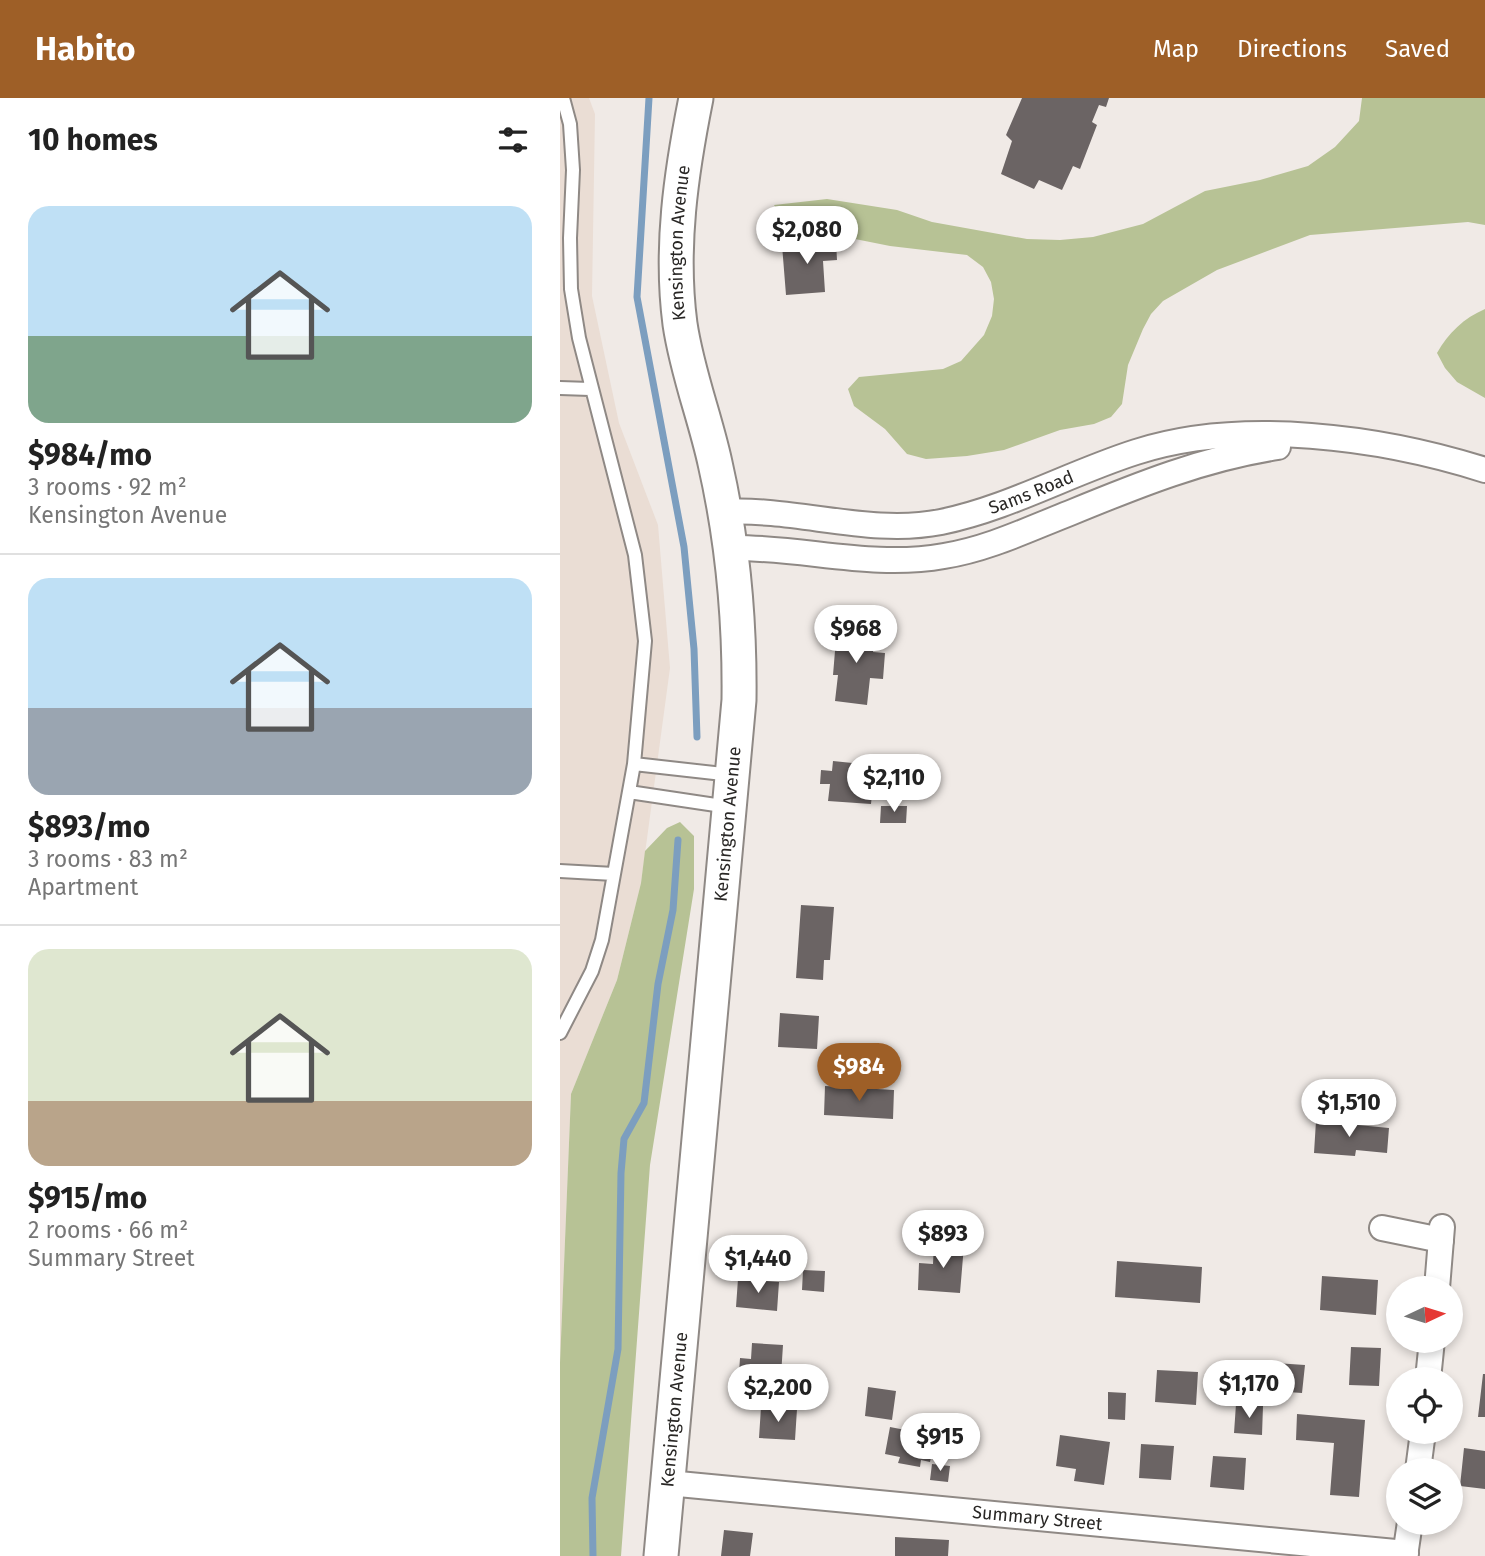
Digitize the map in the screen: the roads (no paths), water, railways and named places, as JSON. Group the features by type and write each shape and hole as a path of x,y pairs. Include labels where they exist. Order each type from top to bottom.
{"main road":[{"name":"Kensington Avenue","path":"661,1556 739,701 740,641 731,548 680,317 676,251 678,196 696,98"}],"street":[{"name":"Sams Road","path":"725,512 771,511 860,523 899,525 939,522 983,512 1135,453 1176,441 1213,435 1333,438 1384,444 1485,470"},
{"name":"Sams Road","path":"731,548 768,548 857,560 902,561 945,556 993,544 1144,482 1184,469 1253,450 1333,438"},
{"path":"1382,1228 1442,1233 1438,1276"},
{"name":"Summary Street","path":"668,1483 1406,1554"},
{"path":"1406,1554 1408,1535"}],"lane":[{"path":"560,1032 592,971 602,940 634,764 645,641 627,520 590,389 571,289 569,238 573,170 570,124 563,98"},
{"path":"560,388 590,389"},
{"path":"634,764 731,791"},
{"path":"629,792 731,791"},
{"path":"560,871 614,874"}],"waterway":[{"path":"649,98 637,297 684,547 694,649 697,737"},
{"path":"593,1556 592,1498 618,1349 624,1139 644,1103 658,984 673,910 678,840"}]}
